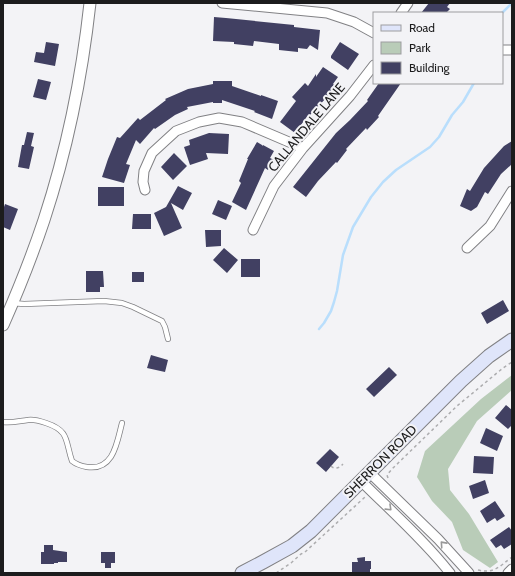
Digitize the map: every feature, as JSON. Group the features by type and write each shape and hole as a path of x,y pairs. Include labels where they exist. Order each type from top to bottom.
{"main road":[{"name":"SHERRON ROAD","path":"242,573 292,546 311,531 461,381 489,356 512,340"}],"street":[{"path":"3,325 24,276 44,220 68,134 84,51 90,3"},
{"path":"222,3 327,13 354,22 373,32"},
{"path":"402,12 408,3"},
{"name":"CALLANDALE LANE","path":"253,230 274,186 303,148 350,96 373,66"},
{"path":"145,190 143,182 144,171 152,153 176,131 199,122 219,118 242,122 303,148"},
{"path":"468,248 490,226 512,191"},
{"path":"365,477 410,529 441,561 450,573"},
{"path":"365,477 438,539 469,573"}],"lane":[{"path":"12,303 24,304 104,301 122,303 162,321 165,326 168,339"},
{"path":"3,422 10,423 33,420 53,426 63,432 72,461 80,466 90,467 101,466 107,463 110,459 113,454 122,423"}],"path":[{"path":"388,478 387,475 393,468 457,406 512,362"},
{"path":"331,466 333,468 339,468 343,464"},
{"path":"276,573 305,552 362,499 368,496"},
{"path":"478,571 486,572 494,570 512,557"}],"green space":[{"path":"512,375 512,390 477,421 448,469 450,490 469,514 498,562 490,568 463,550 452,522 432,501 417,477 425,451 481,399"}],"building":[{"path":"429,3 450,3 447,7 450,9 447,12 422,12"},
{"path":"214,17 294,25 294,27 320,30 318,50 310,45 307,49 298,48 298,52 279,50 279,44 254,41 253,46 234,44 234,42 213,41"},
{"path":"46,42 59,44 55,66 34,62 36,52 44,53"},
{"path":"340,42 359,54 348,70 331,58"},
{"path":"323,67 338,77 333,84 336,86 310,115 309,114 295,133 280,122 296,101 292,97 305,83 308,86"},
{"path":"38,79 51,82 46,100 33,97"},
{"path":"213,81 232,81 232,86 278,101 272,119 254,112 255,111 222,100 222,103 213,102 187,107 188,109 175,115 155,129 154,128 140,144 136,140 126,164 130,165 124,183 102,177 117,137 120,138 138,118 140,120 166,100 165,99 188,89 213,84"},
{"path":"378,84 400,84 378,116 379,117 346,149 347,150 337,163 336,162 318,181 306,197 293,187 336,133 368,101 367,100"},
{"path":"27,132 34,133 31,146 34,147 29,169 18,167 22,145 24,145"},
{"path":"209,133 229,134 228,154 206,153 208,159 190,165 184,147 190,145 189,140"},
{"path":"512,141 512,164 501,174 488,194 485,192 477,207 471,211 460,206 467,189 470,191 484,168 504,146"},
{"path":"257,142 274,151 270,158 274,160 268,170 265,168 246,210 232,202 241,183 239,181 247,159"},
{"path":"174,153 187,166 173,180 161,167"},
{"path":"178,186 192,193 183,210 171,203 182,228 164,236 154,213 166,207"},
{"path":"98,187 124,187 124,206 98,206"},
{"path":"218,200 232,206 226,220 212,214"},
{"path":"5,204 18,209 10,230 3,227 3,210"},
{"path":"133,214 151,214 151,229 132,229"},
{"path":"205,230 221,230 221,246 206,247"},
{"path":"224,248 238,260 227,273 213,260"},
{"path":"241,259 260,259 260,277 241,277"},
{"path":"86,271 103,271 104,287 100,287 100,292 86,292"},
{"path":"132,272 144,272 144,282 132,282"},
{"path":"503,300 509,311 487,324 481,313"},
{"path":"151,355 168,360 165,372 147,368"},
{"path":"389,367 397,375 374,397 366,389"},
{"path":"506,405 512,410 512,425 508,429 495,418"},
{"path":"486,428 503,436 497,451 480,443"},
{"path":"330,449 339,457 326,472 316,463"},
{"path":"474,456 494,457 493,474 473,473"},
{"path":"485,480 489,493 473,499 469,486"},
{"path":"495,501 505,516 497,521 495,518 487,523 480,511"},
{"path":"509,527 512,531 512,544 504,549 501,545 496,548 490,540"},
{"path":"44,545 53,545 53,550 67,552 67,562 41,564 41,552 44,552"},
{"path":"101,552 115,552 115,563 111,563 111,568 105,568 105,563 101,563"},
{"path":"365,557 365,561 371,561 370,573 352,573 352,562 358,562 357,558"}],"waterway":[{"path":"503,12 512,3"},
{"path":"319,329 331,311 337,291 343,255 353,227 371,197 383,182 396,170 430,147 439,137 473,84"}]}
